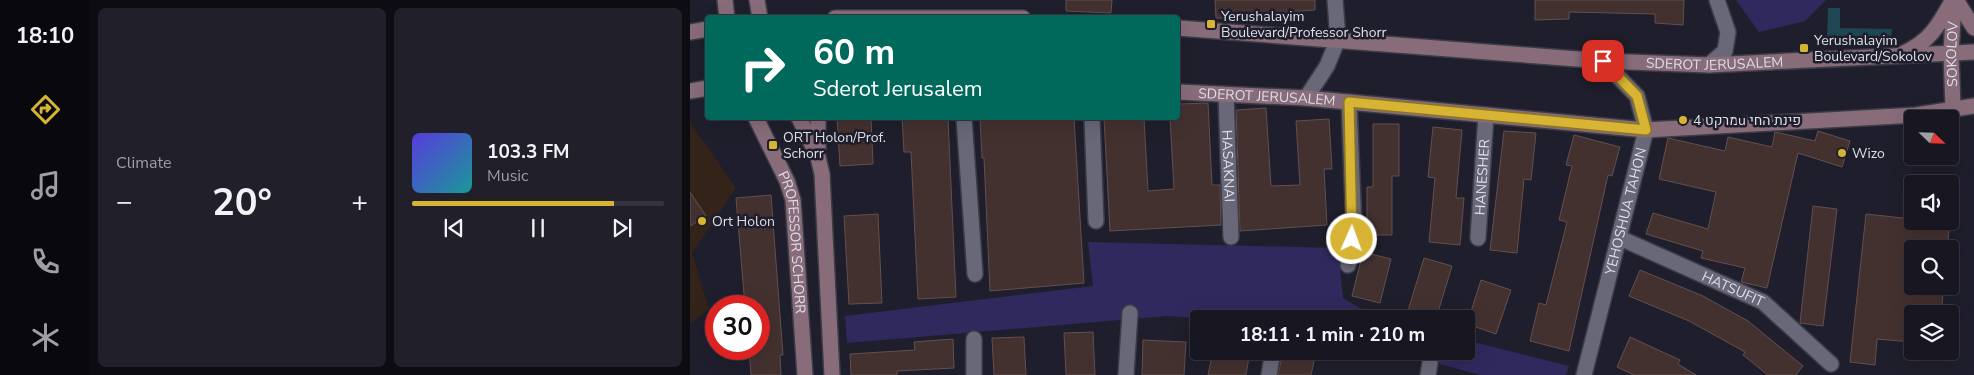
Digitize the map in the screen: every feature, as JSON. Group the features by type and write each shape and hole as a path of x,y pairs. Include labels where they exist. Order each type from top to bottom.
{"main road":[{"path":"725,0 727,15"},
{"path":"757,0 760,15"},
{"path":"1897,57 1921,46 1941,22 1954,0 1974,28"},
{"name":"SOKOLOV","path":"1953,108 1951,54 1954,0"},
{"name":"SDEROT JERUSALEM","path":"1180,28 1603,61 1709,65 1974,52"},
{"path":"690,32 705,30"},
{"path":"690,91 705,88"},
{"name":"SDEROT JERUSALEM","path":"1180,92 1306,98 1646,130 1916,115 1974,106"},
{"name":"PROFESSOR SCHORR","path":"757,120 787,181 793,200 805,375"},
{"name":"PROFESSOR SCHORR","path":"800,120 818,157 822,174 832,375"},
{"path":"818,120 818,157"}],"street":[{"path":"1306,98 1327,66 1338,39 1335,0"},
{"path":"1709,65 1725,51 1728,32 1717,0"},
{"name":"YEHOSHUA TAHON","path":"1584,375 1646,130 1637,96 1603,61"},
{"name":"HASAKNAI","path":"1226,95 1231,237"},
{"path":"1348,265 1354,228 1349,102"},
{"name":"HANESHER","path":"1478,238 1486,115"},
{"path":"964,120 975,274"},
{"path":"1092,120 1096,221"},
{"name":"HATSUFIT","path":"1620,238 1763,302 1831,364"},
{"path":"1126,375 1130,312"},
{"path":"974,339 974,375"},
{"path":"1269,375 1272,360"}],"shaded area":[{"path":"1736,0 1826,0 1805,21 1759,32"},
{"name":"Ort Holon","path":"690,122 736,188 692,253 705,296 705,312 690,324"},
{"path":"1088,242 1338,248 1343,298 1363,310 1190,310 1190,318 1168,316 847,343 845,316 1093,286"},
{"path":"1475,342 1569,366 1566,375 1480,375 1425,360 1475,360"}],"water":[{"path":"1828,8 1840,8 1840,28 1892,29 1891,40 1827,39"}],"building":[{"path":"1066,0 1112,0 1111,13 1066,11"},
{"path":"1215,0 1315,0 1315,10 1242,15 1242,19 1216,18"},
{"path":"1535,0 1684,0 1683,25 1655,23 1655,14 1569,12 1569,19 1535,20"},
{"path":"1208,103 1212,185 1220,185 1221,225 1110,231 1104,120 1144,120 1148,191 1174,189 1170,120 1180,120 1180,104"},
{"path":"1266,108 1271,186 1300,185 1296,121 1329,119 1332,169 1324,169 1327,225 1240,231 1236,110"},
{"path":"837,120 871,120 873,164 840,166"},
{"path":"902,120 948,120 956,297 918,299 911,152 904,152"},
{"path":"980,120 1074,120 1084,283 990,291 984,158 982,158"},
{"path":"1373,124 1399,124 1399,176 1392,176 1392,235 1367,235 1367,187 1373,187"},
{"path":"1433,127 1462,130 1456,198 1464,198 1460,245 1429,242 1435,178 1428,177"},
{"path":"1504,131 1536,133 1531,180 1524,179 1517,253 1490,250"},
{"path":"1818,131 1850,141 1842,167 1798,153 1767,288 1741,282 1745,268 1701,258 1703,251 1646,234 1653,213 1708,229 1716,192 1659,179 1668,138 1725,151 1728,137 1772,147 1775,132 1815,141"},
{"path":"1574,135 1620,147 1612,176 1608,175 1569,351 1530,341 1539,303 1546,305 1567,222 1559,220 1572,166 1566,165"},
{"path":"690,192 706,216 690,226"},
{"path":"771,195 783,355 780,355 781,375 751,375 750,360 770,360 770,295 744,295 736,198"},
{"path":"1813,206 1837,209 1823,326 1800,323"},
{"path":"878,214 882,303 849,304 844,216"},
{"path":"1866,214 1904,218 1904,230 1949,230 1948,240 1904,240 1904,295 1943,295 1942,305 1904,305 1904,341 1877,339 1875,365 1850,362"},
{"path":"1363,252 1391,259 1380,303 1352,296"},
{"path":"1424,258 1452,266 1439,310 1408,310"},
{"path":"1640,270 1703,296 1748,321 1803,366 1796,375 1768,375 1743,355 1745,352 1689,321 1629,296"},
{"path":"1481,280 1511,290 1496,334 1475,327 1475,310 1471,310"},
{"path":"1093,332 1095,375 1066,375 1064,333"},
{"path":"1024,337 1026,375 994,375 992,338"},
{"path":"1630,337 1680,360 1678,364 1696,375 1634,375 1617,367"},
{"path":"953,339 954,368 897,371 897,375 851,375 850,354 915,350 914,342"},
{"path":"1143,340 1186,342 1184,375 1142,375"},
{"path":"1211,360 1248,360 1246,375 1208,375"},
{"path":"1281,360 1314,360 1311,375 1278,375"}],"place":[{"name":"Yerushalayim Boulevard/Professor Shorr","path":"1211,24"},
{"name":"Yerushalayim Boulevard/Sokolov","path":"1804,48"},
{"name":"מרקט 4u פינת החי","path":"1683,120"},
{"name":"ORT Holon/Prof. Schorr","path":"773,145"},
{"name":"Wizo","path":"1842,153"},
{"name":"Ort Holon","path":"702,221"}],"route":[{"path":"1352,239 1354,228 1349,102 1646,130 1637,96 1603,61"}]}
